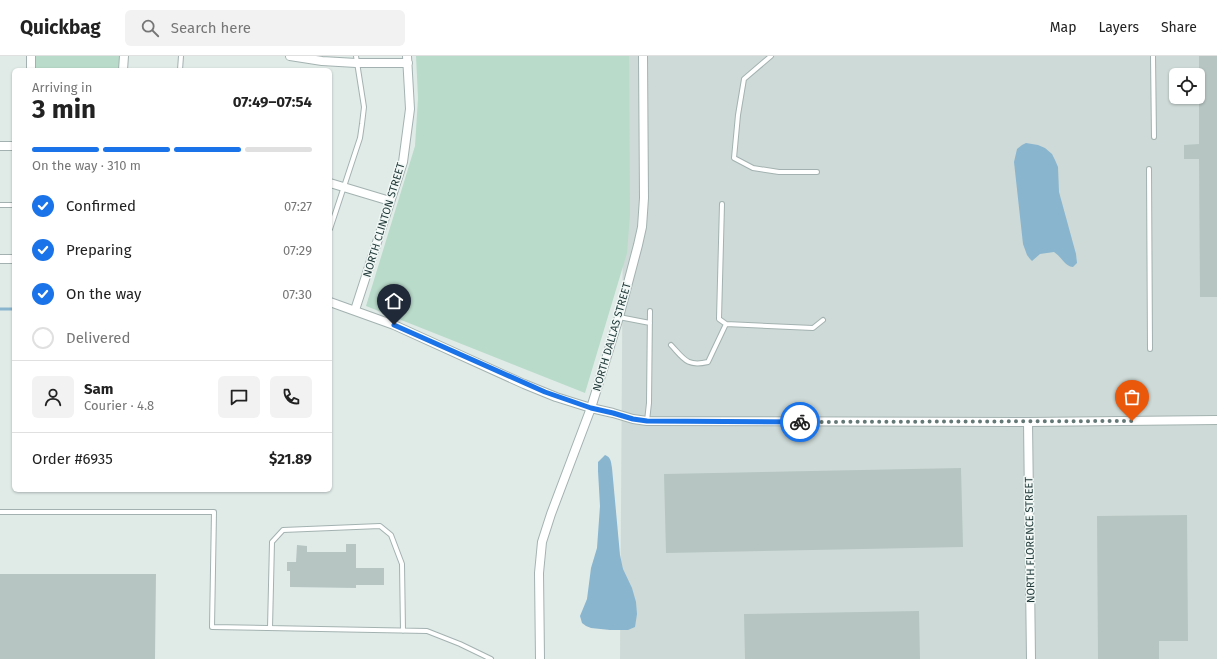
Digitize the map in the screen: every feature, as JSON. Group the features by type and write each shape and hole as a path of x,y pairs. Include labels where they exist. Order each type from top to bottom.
{"street":[{"path":"31,56 31,68"},
{"path":"123,68 124,56"},
{"path":"290,56 322,61 408,59"},
{"name":"NORTH DALLAS STREET","path":"540,659 539,573 542,542 591,408 619,317 638,245 643,218 643,56"},
{"name":"NORTH CLINTON STREET","path":"355,310 403,162 410,110 408,59"},
{"path":"0,146 12,146"},
{"path":"332,184 390,201"},
{"path":"0,259 12,259"},
{"path":"332,303 355,310 404,330 568,401 633,419 647,421 1028,422 1217,420"},
{"name":"NORTH FLORENCE STREET","path":"1028,422 1031,659"}],"lane":[{"path":"180,68 181,56"},
{"path":"771,56 744,79 738,115 734,158 753,168 779,172 817,172"},
{"path":"1153,56 1154,137"},
{"path":"332,223 360,138 364,107 356,60"},
{"path":"1149,169 1150,350"},
{"path":"722,204 719,318 726,324 813,328 823,320"},
{"path":"0,205 12,205"},
{"path":"647,421 649,403 650,311"},
{"path":"619,317 650,322"},
{"path":"671,345 685,361 700,364 708,362 726,324"},
{"path":"0,512 214,512 212,627 427,631 460,644 491,659"},
{"path":"270,628 272,542 283,530 380,526 390,535 402,564 403,631"}],"shaded area":[{"path":"624,56 1217,56 1217,659 620,659"}],"green space":[{"path":"34,56 121,56 119,68 33,68"},
{"path":"416,56 629,56 630,214 627,253 585,393 366,306 415,146 418,98"}],"water":[{"path":"1026,143 1045,148 1052,154 1058,167 1059,192 1076,254 1077,263 1073,267 1067,265 1054,252 1040,254 1032,261 1027,255 1023,244 1014,162 1017,149"},
{"path":"605,455 610,458 612,468 620,555 623,569 632,588 636,602 637,614 635,627 628,630 591,628 582,623 580,616 587,599 591,568 597,548 600,506 598,462"}],"building":[{"path":"1199,56 1217,56 1217,297 1200,297 1199,159 1184,159 1184,145 1199,144 1199,104 1205,104 1205,68 1199,68"},
{"path":"961,468 963,547 666,553 664,474"},
{"path":"1187,515 1188,641 1159,641 1159,659 1098,659 1097,516"},
{"path":"346,544 356,544 356,568 384,568 384,585 356,585 356,588 290,587 290,571 287,571 287,562 296,562 297,545 307,546 307,552 346,552"},
{"path":"0,574 156,574 155,659 0,659"},
{"path":"919,611 920,659 745,659 744,614"}],"waterway":[{"path":"0,309 12,309"}],"way so far":[{"path":"800,422 1132,421"}],"route":[{"path":"394,325 524,384 568,401 633,419 647,421 800,422"}]}
